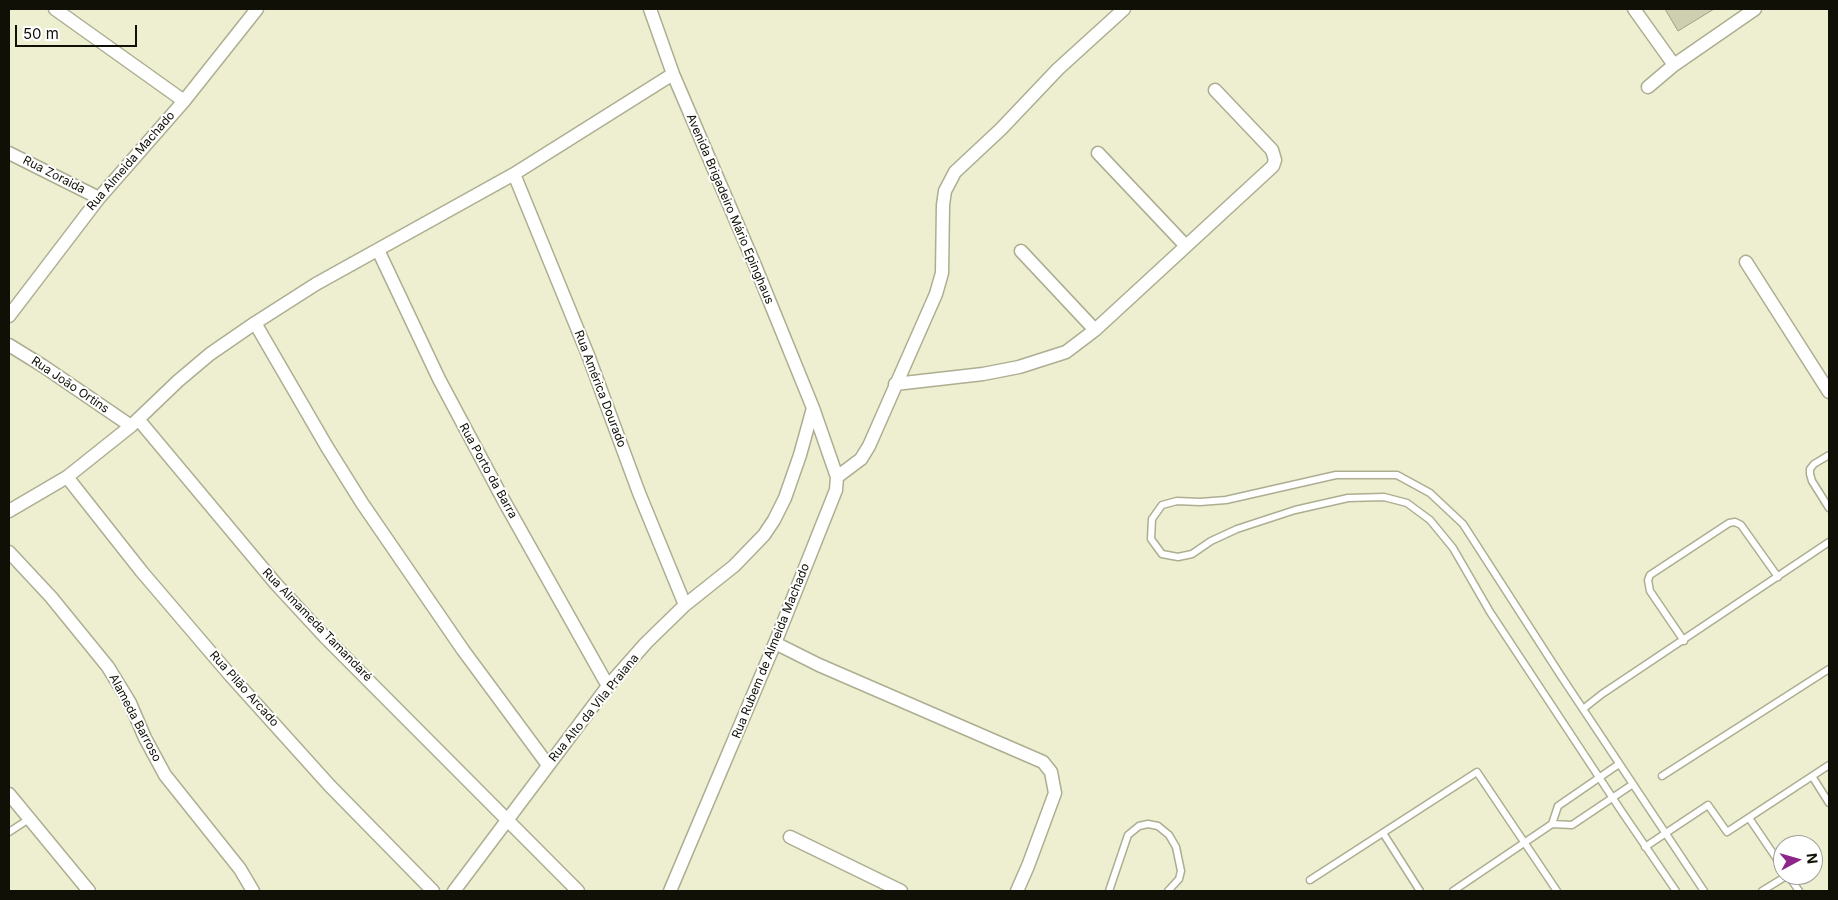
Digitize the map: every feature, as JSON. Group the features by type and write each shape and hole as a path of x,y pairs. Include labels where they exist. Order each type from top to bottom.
{"street":[{"path":"55,9 184,101"},
{"name":"Rua Almeida Machado","path":"9,316 99,198 184,101 256,9"},
{"name":"Avenida Brigadeiro Mário Epinghaus","path":"650,9 673,74 754,263 813,408"},
{"path":"813,408 837,477 861,459 869,446 936,294 942,273 943,205 946,192 955,172 1001,129 1058,69 1124,9"},
{"path":"1634,9 1674,66"},
{"path":"1648,87 1674,66 1755,9"},
{"path":"9,511 66,477 134,423 178,381 255,322 316,284 514,174 673,74"},
{"path":"896,384 1019,368 1066,352 1095,330 1185,245 1273,166 1272,150 1215,90"},
{"name":"Rua Zoraida","path":"9,153 99,198"},
{"path":"1098,153 1185,245"},
{"name":"Rua América Dourado","path":"514,174 588,355 639,493 685,605"},
{"name":"Rua Porto da Barra","path":"378,250 439,379 504,501 608,686"},
{"path":"1021,251 1095,330"},
{"path":"1746,262 1829,392"},
{"path":"255,322 327,447 362,503 463,650 548,765"},
{"name":"Rua João Ortins","path":"9,345 134,423"},
{"name":"Rua Alto da Vila Praiana","path":"454,891 608,686 646,643 685,605 734,566 764,535 785,498 800,455 813,408"},
{"name":"Rua Almameda Tamandaré","path":"134,423 276,584 507,821 578,891"},
{"name":"Rua Pilão Arcado","path":"66,477 142,572 230,675 330,786 433,891"},
{"name":"Rua Rubem de Almeida Machado","path":"670,891 776,643 836,490 837,477"},
{"name":"Alameda Barroso","path":"9,552 51,597 108,667 130,703 145,738 165,775 240,869 253,891"},
{"path":"776,643 819,665 1043,762 1051,772 1055,793 1017,891"},
{"path":"9,794 89,891"},
{"path":"790,837 902,891"}],"lane":[{"path":"1829,454 1810,469 1812,481 1829,508"},
{"path":"1676,891 1490,612 1452,548 1430,520 1407,503 1384,497 1348,498 1295,510 1237,529 1212,541 1192,554 1178,557 1162,554 1151,539 1152,518 1162,505 1177,501 1226,500 1336,475 1397,475 1430,492 1463,524 1704,891"},
{"path":"1684,641 1650,591 1648,580 1650,575 1729,523 1735,522 1741,525 1778,577"},
{"path":"1583,709 1602,694 1684,641 1829,542"},
{"path":"1662,776 1829,669"},
{"path":"1552,824 1558,806 1619,764"},
{"path":"1645,847 1708,805 1727,832 1829,765"},
{"path":"1310,880 1477,772 1557,891"},
{"path":"1812,776 1829,803"},
{"path":"1453,891 1552,824 1572,825 1633,784"},
{"path":"1749,818 1773,853"},
{"path":"9,832 29,819"},
{"path":"1109,891 1128,835 1138,826 1148,824 1158,826 1169,835 1176,848 1181,871 1179,879 1168,891"},
{"path":"1383,834 1420,891"},
{"path":"1762,891 1788,875 1799,891"}],"building":[{"path":"1665,9 1714,9 1678,31"}]}
